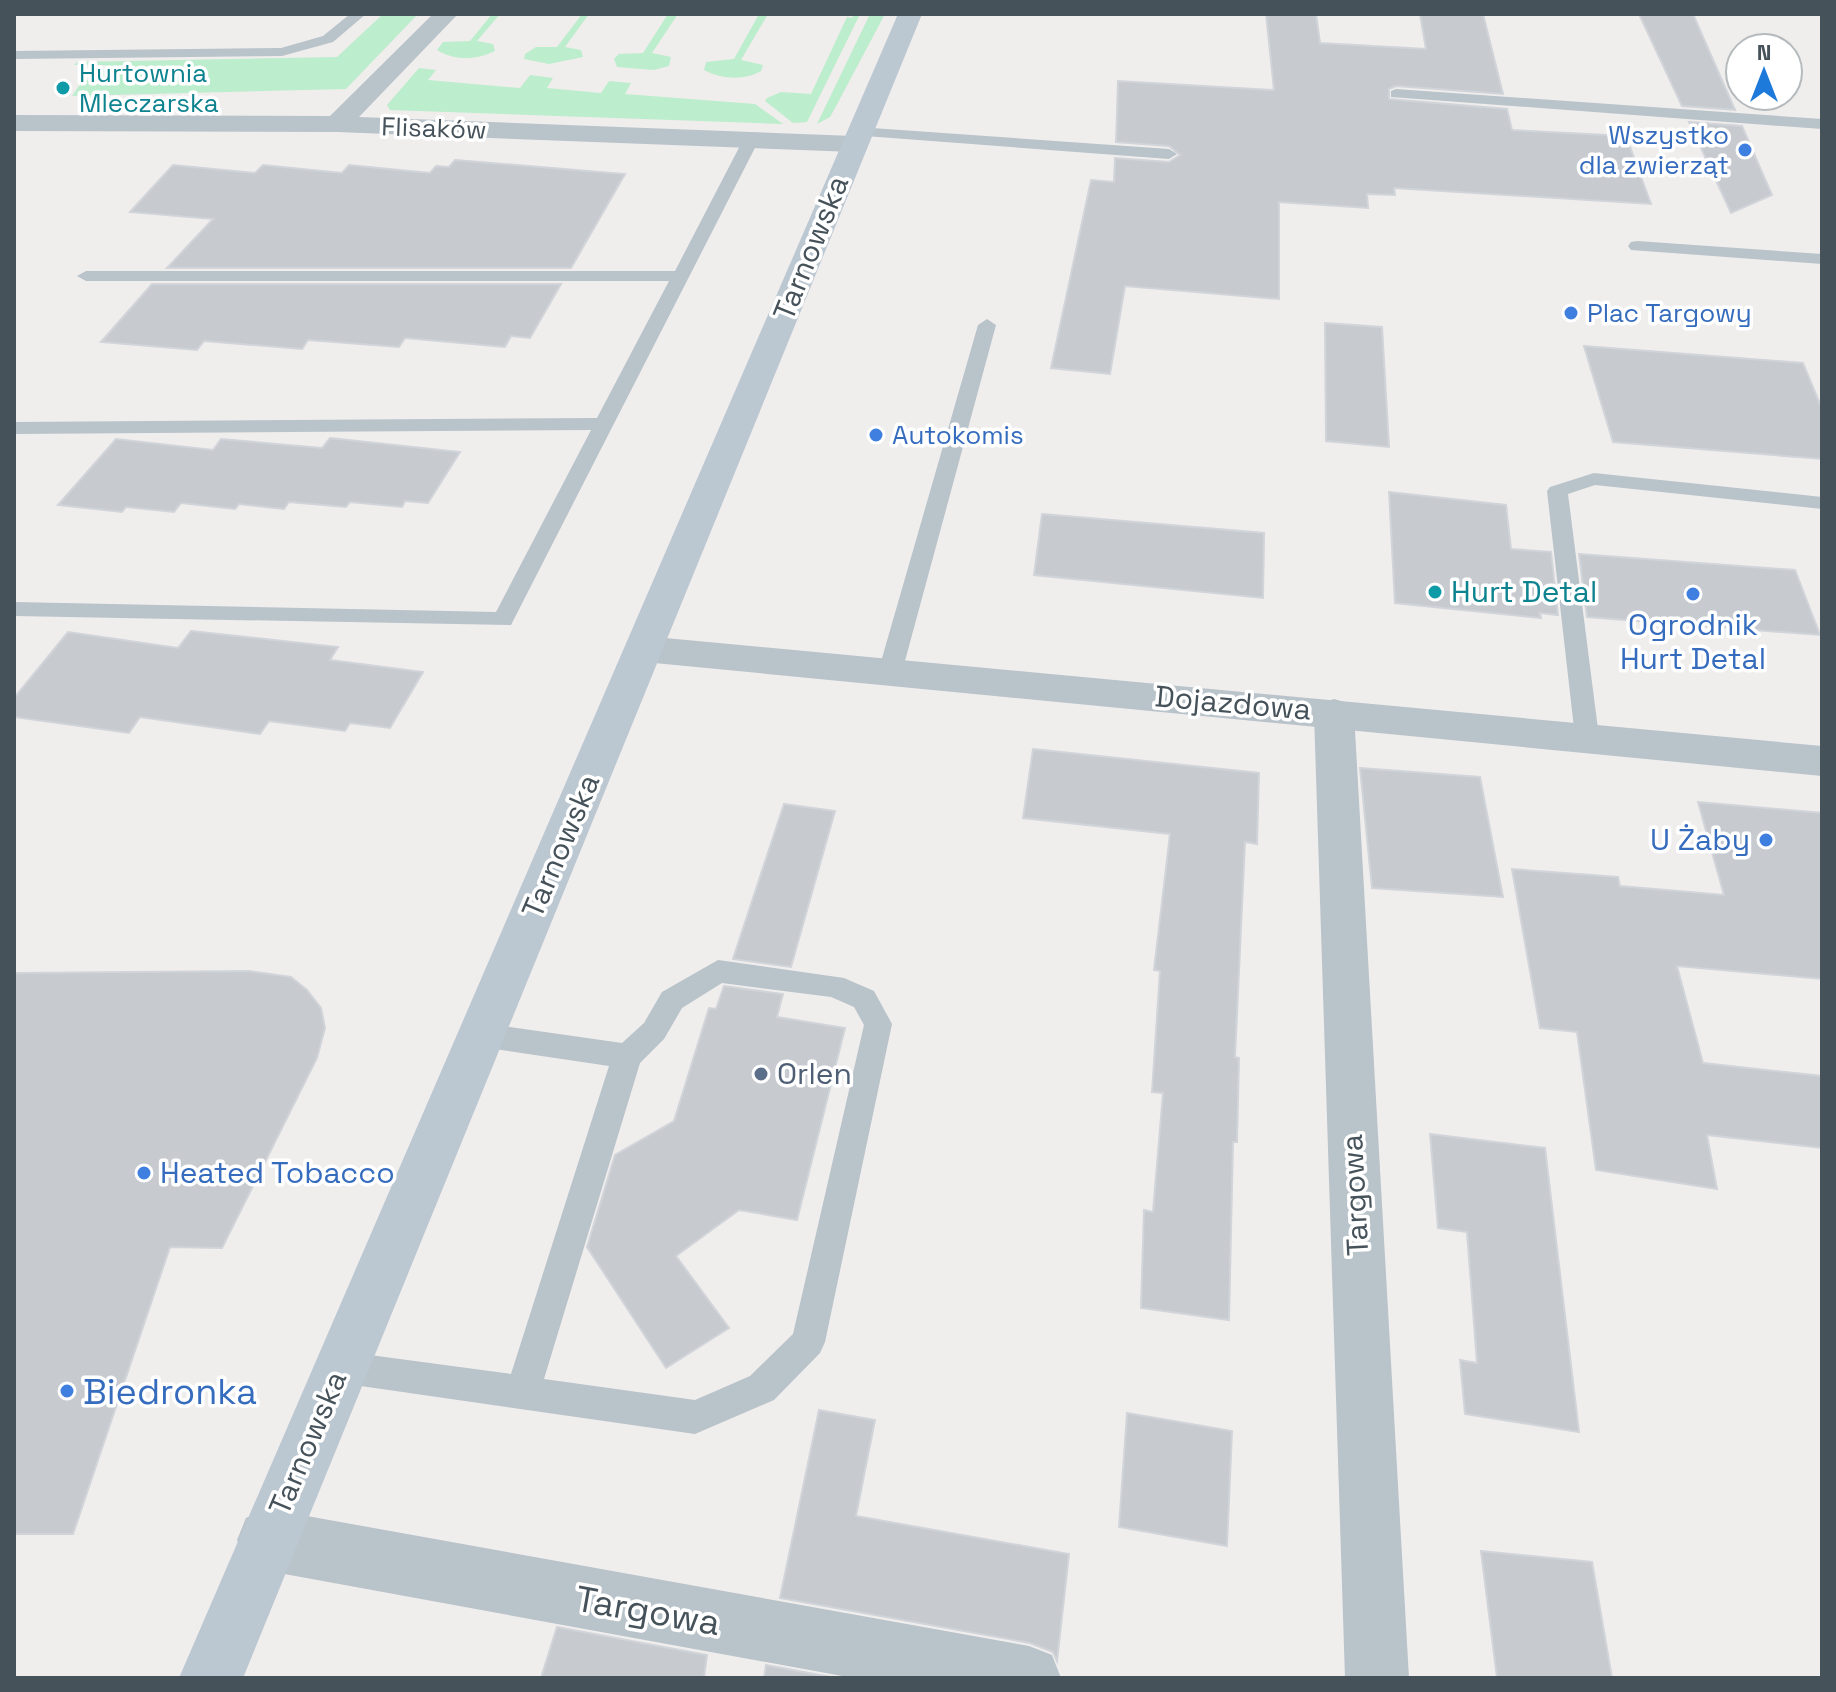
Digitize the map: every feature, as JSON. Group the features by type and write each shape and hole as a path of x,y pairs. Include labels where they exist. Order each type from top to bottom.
{"main road":[{"name":"Tarnowska","path":"211,1678 910,14"}],"street":[{"path":"337,124 446,14"},
{"name":"Flisaków","path":"14,123 337,124 751,140 856,138"},
{"name":"Dojazdowa","path":"644,649 1822,761"},
{"name":"Targowa","path":"1334,713 1377,1678"},
{"name":"Targowa","path":"268,1540 1029,1678"}],"lane":[{"path":"14,55 282,52 328,39 359,14"},
{"path":"1396,94 1822,124"},
{"path":"856,138 1169,154"},
{"path":"14,609 503,620 751,140"},
{"path":"1637,246 1822,259"},
{"path":"86,276 680,276"},
{"path":"890,672 987,325"},
{"path":"14,428 604,424"},
{"path":"1587,737 1557,491 1594,479 1822,503"},
{"path":"340,1367 522,1394 695,1417 762,1388 808,1342 878,1024 864,999 834,986 718,971 672,1000 654,1031 627,1056 522,1394"},
{"path":"481,1035 627,1056"}],"green space":[{"path":"383,14 418,14 346,89 72,96 83,80 97,80 106,65 74,65 77,62 337,57"},
{"path":"492,14 500,14 477,41 493,44 495,51 466,58 437,50 443,42 470,41"},
{"path":"582,14 589,14 565,47 581,50 583,57 549,64 524,59 525,54 536,47 557,47"},
{"path":"668,14 678,14 652,53 671,57 669,66 654,70 617,67 614,59 619,54 643,53"},
{"path":"759,14 768,14 741,60 763,65 761,71 732,78 704,70 706,62 734,59"},
{"path":"854,14 860,14 807,122 793,123 765,101 781,92 811,94 847,17 852,18"},
{"path":"870,14 885,14 830,117 817,124"},
{"path":"419,68 436,70 428,80 520,88 530,75 553,78 547,88 601,93 609,81 631,83 625,94 755,104 783,124 390,110 387,105"}],"building":[{"path":"1266,14 1316,14 1320,43 1426,49 1420,14 1483,14 1503,94 1396,86 1389,89 1389,99 1507,109 1512,130 1626,136 1651,204 1394,188 1395,195 1367,194 1368,208 1279,202 1279,299 1125,286 1110,374 1051,368 1091,180 1114,182 1115,158 1169,162 1180,155 1169,146 1116,142 1118,81 1274,90"},
{"path":"1639,14 1693,14 1724,85 1724,109 1682,106"},
{"path":"1689,122 1742,126 1772,195 1731,213"},
{"path":"455,160 625,174 571,268 167,268 213,219 130,212 173,165 255,173 263,165 342,173 349,165 430,173 436,166 449,167"},
{"path":"152,284 561,284 530,338 511,336 505,347 405,338 399,347 308,340 302,349 204,341 197,350 101,342"},
{"path":"1325,323 1382,327 1389,447 1326,441"},
{"path":"1584,346 1803,363 1822,409 1822,459 1613,442"},
{"path":"330,438 460,452 428,503 405,501 402,507 350,502 346,507 289,502 284,509 239,504 235,509 181,503 174,512 126,507 122,512 58,505 116,439 213,450 221,439 322,448"},
{"path":"1389,492 1506,505 1511,549 1551,552 1558,615 1540,613 1541,618 1395,603"},
{"path":"1042,514 1264,533 1263,598 1034,575"},
{"name":"Ogrodnik Hurt Detal","path":"1579,554 1795,570 1820,635 1587,617"},
{"path":"191,631 338,647 330,660 423,672 390,728 350,723 345,731 269,721 260,734 140,717 129,733 14,717 14,698 68,632 178,648"},
{"path":"1033,749 1259,773 1257,844 1245,842 1235,1057 1239,1058 1237,1142 1233,1142 1229,1320 1141,1308 1144,1210 1153,1212 1163,1093 1152,1092 1160,971 1154,970 1170,834 1023,818"},
{"path":"1360,768 1480,777 1503,897 1372,888"},
{"path":"1698,802 1822,813 1822,979 1677,966 1703,1063 1822,1076 1822,1148 1707,1135 1717,1189 1596,1170 1577,1032 1540,1028 1512,869 1618,877 1620,886 1724,895"},
{"path":"784,804 835,811 791,967 733,959"},
{"name":"Biedronka","path":"249,971 291,977 307,990 321,1008 325,1028 317,1058 222,1248 170,1247 73,1534 14,1534 14,973"},
{"path":"724,986 783,994 777,1017 845,1028 797,1220 739,1210 676,1256 729,1328 666,1368 587,1247 615,1155 674,1121 709,1008 716,1009"},
{"path":"1430,1134 1545,1148 1579,1432 1465,1414 1460,1360 1477,1363 1467,1232 1438,1228"},
{"path":"819,1410 875,1420 856,1516 1069,1554 1057,1661 1053,1652 1030,1643 780,1598"},
{"path":"1127,1413 1232,1431 1227,1546 1119,1527"},
{"path":"1481,1551 1592,1562 1612,1678 1497,1678"},
{"path":"557,1627 707,1655 704,1678 541,1678"},
{"path":"766,1665 836,1678 764,1678"}],"place":[{"name":"Hurtownia Mleczarska","path":"63,88"},
{"name":"Wszystko dla zwierząt","path":"1745,150"},
{"name":"Plac Targowy","path":"1571,313"},
{"name":"Autokomis","path":"876,435"},
{"name":"Hurt Detal","path":"1435,592"},
{"name":"Ogrodnik Hurt Detal","path":"1693,594"},
{"name":"U Żaby","path":"1766,840"},
{"name":"Orlen","path":"761,1074"},
{"name":"Heated Tobacco","path":"144,1173"},
{"name":"Biedronka","path":"67,1391"}]}
